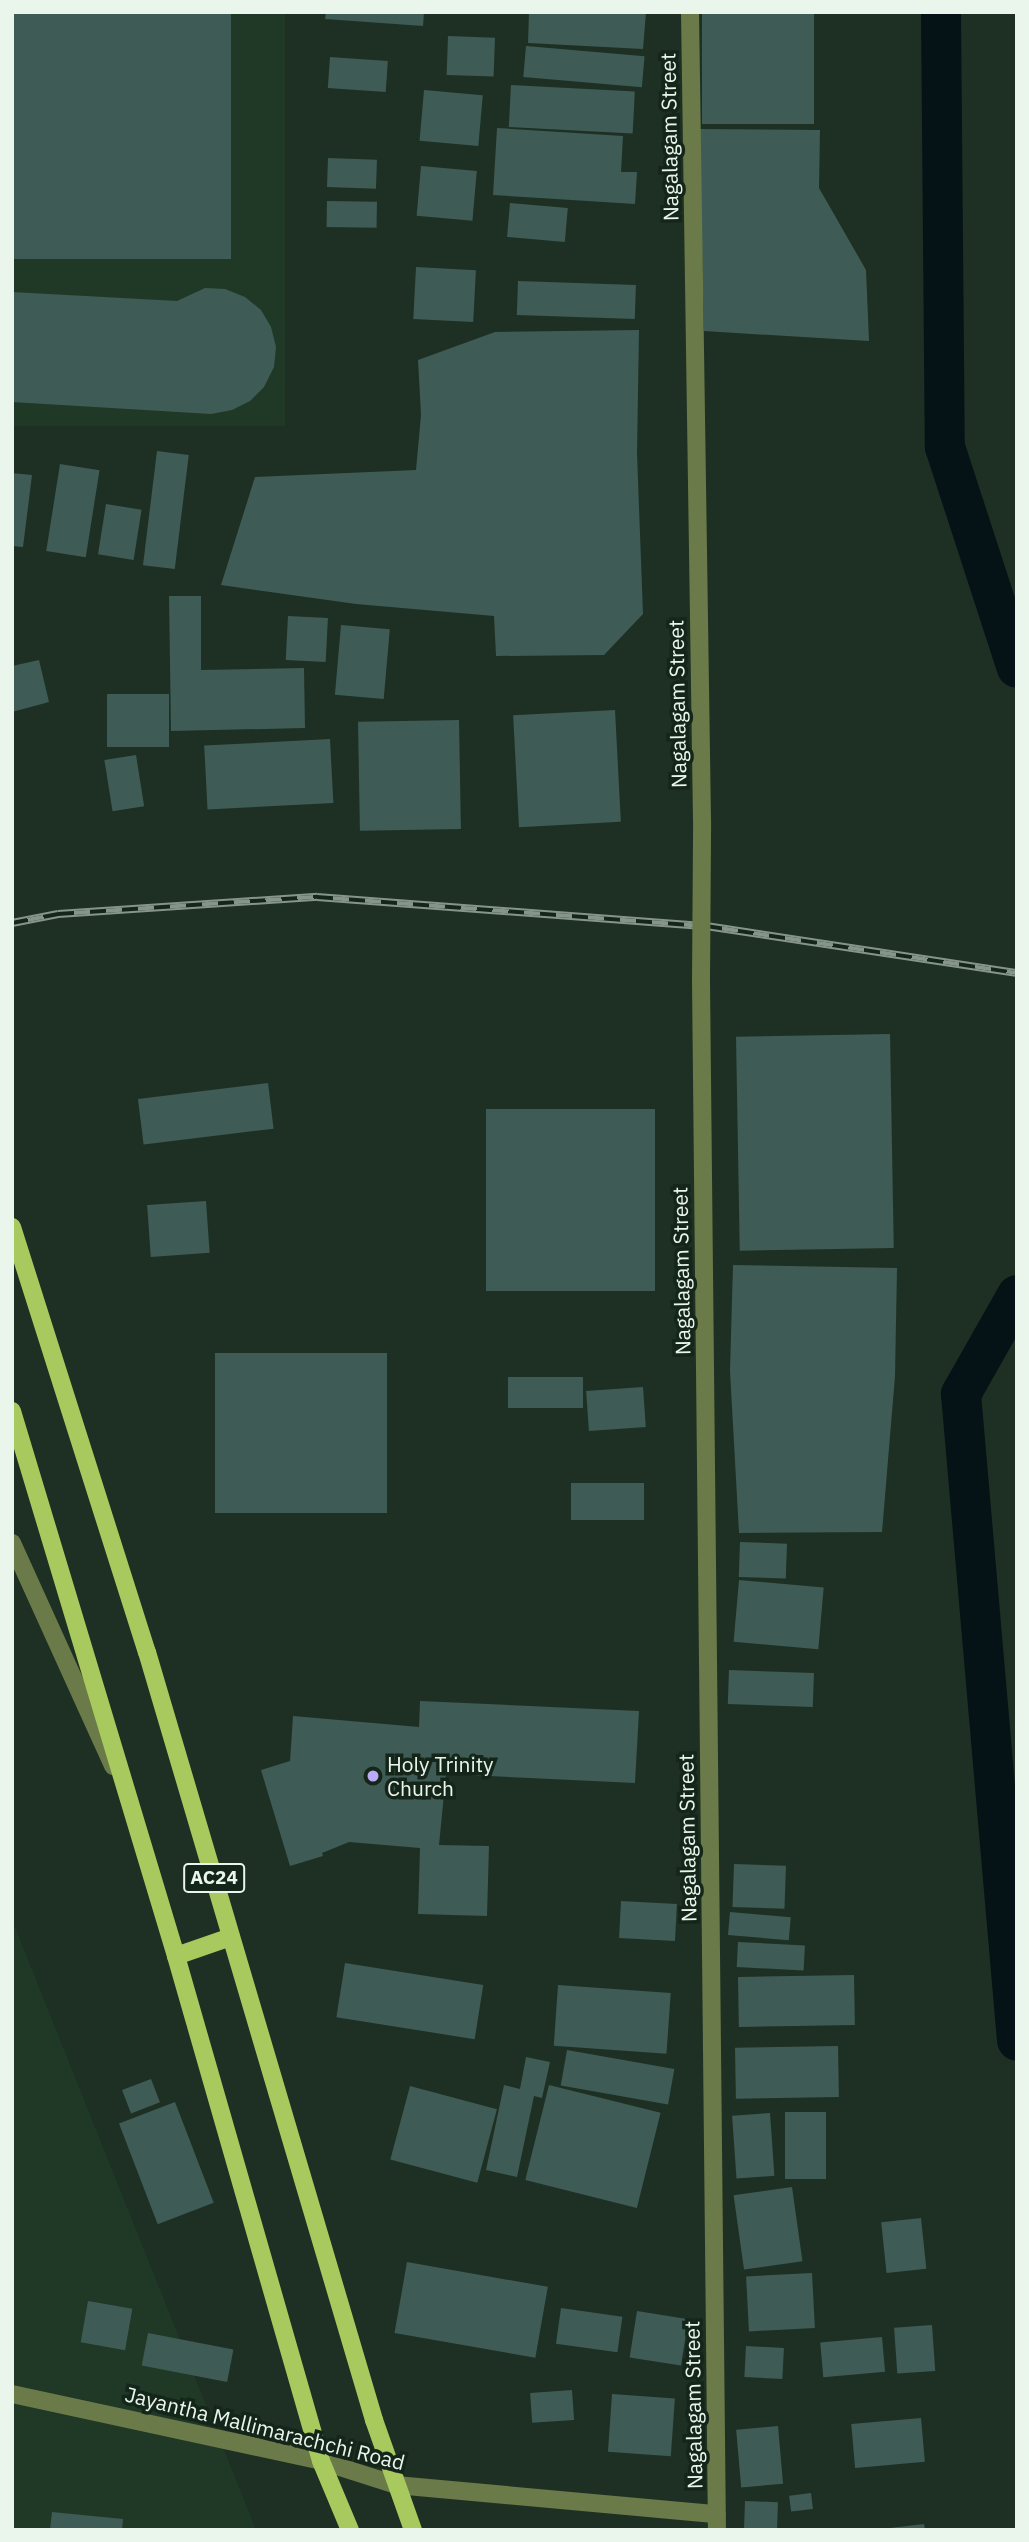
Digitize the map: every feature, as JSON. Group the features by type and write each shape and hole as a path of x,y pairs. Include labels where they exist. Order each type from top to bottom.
{"main road":[{"name":"AC24","path":"12,1227 114,1546 396,2485 413,2530"},
{"name":"AC24","path":"12,1411 176,1956 321,2461 349,2530"},
{"path":"176,1956 231,1937"}],"street":[{"name":"Nagalagam Street","path":"690,12 702,821 717,2522"},
{"path":"12,1543 131,1804"},
{"name":"Jayantha Mallimarachchi Road","path":"12,2394 321,2461 396,2485 717,2522"}],"shaded area":[{"path":"12,12 285,12 285,426 12,426"},
{"path":"12,1920 256,2530 12,2530"}],"building":[{"path":"12,12 231,12 231,259 12,259"},
{"path":"326,12 424,12 423,26 325,19"},
{"path":"529,12 646,12 643,49 528,43"},
{"path":"702,12 814,12 814,124 702,124"},
{"path":"448,36 495,38 494,77 447,75"},
{"path":"526,46 645,56 642,87 523,77"},
{"path":"330,57 388,61 386,92 328,88"},
{"path":"511,85 635,91 633,133 509,127"},
{"path":"424,90 483,95 478,146 420,141"},
{"path":"497,128 623,136 621,172 637,172 635,204 493,195"},
{"path":"699,129 820,130 819,188 866,270 869,341 704,331"},
{"path":"328,158 377,160 376,189 327,187"},
{"path":"421,166 477,171 472,221 417,216"},
{"path":"327,201 377,202 377,228 327,227"},
{"path":"510,203 568,208 565,242 507,237"},
{"path":"416,267 476,270 473,322 413,319"},
{"path":"518,281 636,285 635,319 517,315"},
{"path":"205,288 225,289 245,297 261,310 271,327 276,347 274,367 264,387 250,401 232,410 211,414 12,402 12,292 177,301"},
{"path":"639,330 637,453 643,614 604,655 496,656 494,616 356,604 221,585 255,477 416,470 421,415 418,360 495,332"},
{"path":"157,451 189,455 175,569 143,565"},
{"path":"60,464 100,470 86,557 46,551"},
{"path":"12,473 32,475 23,547 12,546"},
{"path":"106,504 142,510 134,560 98,554"},
{"path":"169,596 201,596 201,670 304,668 305,728 171,731"},
{"path":"288,616 328,618 326,662 286,660"},
{"path":"341,625 390,629 384,699 335,695"},
{"path":"39,660 49,702 12,712 12,666"},
{"path":"107,694 169,694 169,747 107,747"},
{"path":"615,710 621,822 519,827 513,715"},
{"path":"459,720 461,829 360,831 358,722"},
{"path":"330,739 333,803 208,810 204,746"},
{"path":"136,755 144,806 113,811 104,760"},
{"path":"890,1034 894,1248 740,1251 736,1037"},
{"path":"268,1083 274,1129 144,1145 138,1099"},
{"path":"486,1109 655,1109 655,1291 486,1291"},
{"path":"206,1201 210,1253 151,1257 147,1205"},
{"path":"733,1265 897,1268 895,1376 882,1532 739,1533 730,1371"},
{"path":"215,1353 387,1353 387,1513 215,1513"},
{"path":"508,1377 583,1377 583,1408 508,1408"},
{"path":"643,1387 646,1427 589,1431 586,1391"},
{"path":"571,1483 644,1483 644,1520 571,1520"},
{"path":"740,1542 787,1544 786,1579 739,1577"},
{"path":"739,1580 824,1587 818,1649 734,1642"},
{"path":"729,1670 814,1673 813,1707 728,1704"},
{"path":"420,1701 639,1711 635,1783 446,1774 439,1845 489,1846 487,1916 418,1914 420,1848 349,1842 322,1853 323,1856 290,1866 261,1770 290,1761 293,1716 419,1727"},
{"path":"734,1864 786,1866 784,1909 732,1907"},
{"path":"621,1901 677,1904 675,1941 619,1938"},
{"path":"730,1912 791,1917 789,1940 728,1935"},
{"path":"738,1942 805,1946 804,1970 737,1967"},
{"path":"345,1963 483,1985 475,2039 336,2017"},
{"path":"854,1975 855,2025 739,2027 738,1977"},
{"path":"558,1985 671,1993 666,2054 554,2046"},
{"path":"838,2046 839,2097 736,2099 735,2048"},
{"path":"567,2050 674,2069 668,2104 561,2085"},
{"path":"526,2057 550,2062 542,2098 534,2096 517,2177 486,2170 504,2085 520,2089"},
{"path":"151,2079 160,2102 131,2113 122,2090"},
{"path":"549,2085 661,2113 637,2208 525,2180"},
{"path":"410,2086 497,2109 477,2183 390,2159"},
{"path":"175,2102 214,2203 158,2224 119,2124"},
{"path":"785,2112 826,2112 826,2179 785,2179"},
{"path":"770,2113 774,2176 736,2178 732,2116"},
{"path":"792,2187 802,2261 744,2269 734,2195"},
{"path":"921,2218 926,2269 887,2273 881,2222"},
{"path":"407,2262 548,2287 535,2358 394,2333"},
{"path":"812,2273 815,2328 749,2331 746,2276"},
{"path":"88,2301 132,2309 125,2350 81,2342"},
{"path":"561,2308 622,2317 617,2352 556,2344"},
{"path":"637,2311 688,2319 681,2366 630,2357"},
{"path":"932,2325 935,2371 897,2374 894,2328"},
{"path":"148,2333 233,2350 227,2382 142,2365"},
{"path":"882,2337 885,2372 823,2377 820,2342"},
{"path":"746,2346 784,2348 782,2379 744,2377"},
{"path":"572,2390 574,2420 532,2423 530,2393"},
{"path":"612,2394 675,2398 671,2456 608,2452"},
{"path":"921,2418 925,2462 855,2468 851,2424"},
{"path":"778,2426 783,2484 741,2487 736,2430"},
{"path":"811,2493 813,2509 791,2512 789,2496"},
{"path":"745,2501 778,2502 777,2530 744,2530"},
{"path":"52,2512 123,2519 122,2530 50,2530"},
{"path":"924,2524 925,2530 890,2530 890,2528"}],"waterway":[{"path":"941,12 945,447 1017,668"},
{"path":"1017,1295 961,1394 1017,2041"}],"railway":[{"path":"12,923 58,914 317,897 706,926 1017,973"}],"place":[{"name":"Holy Trinity Church","path":"373,1776"}]}
